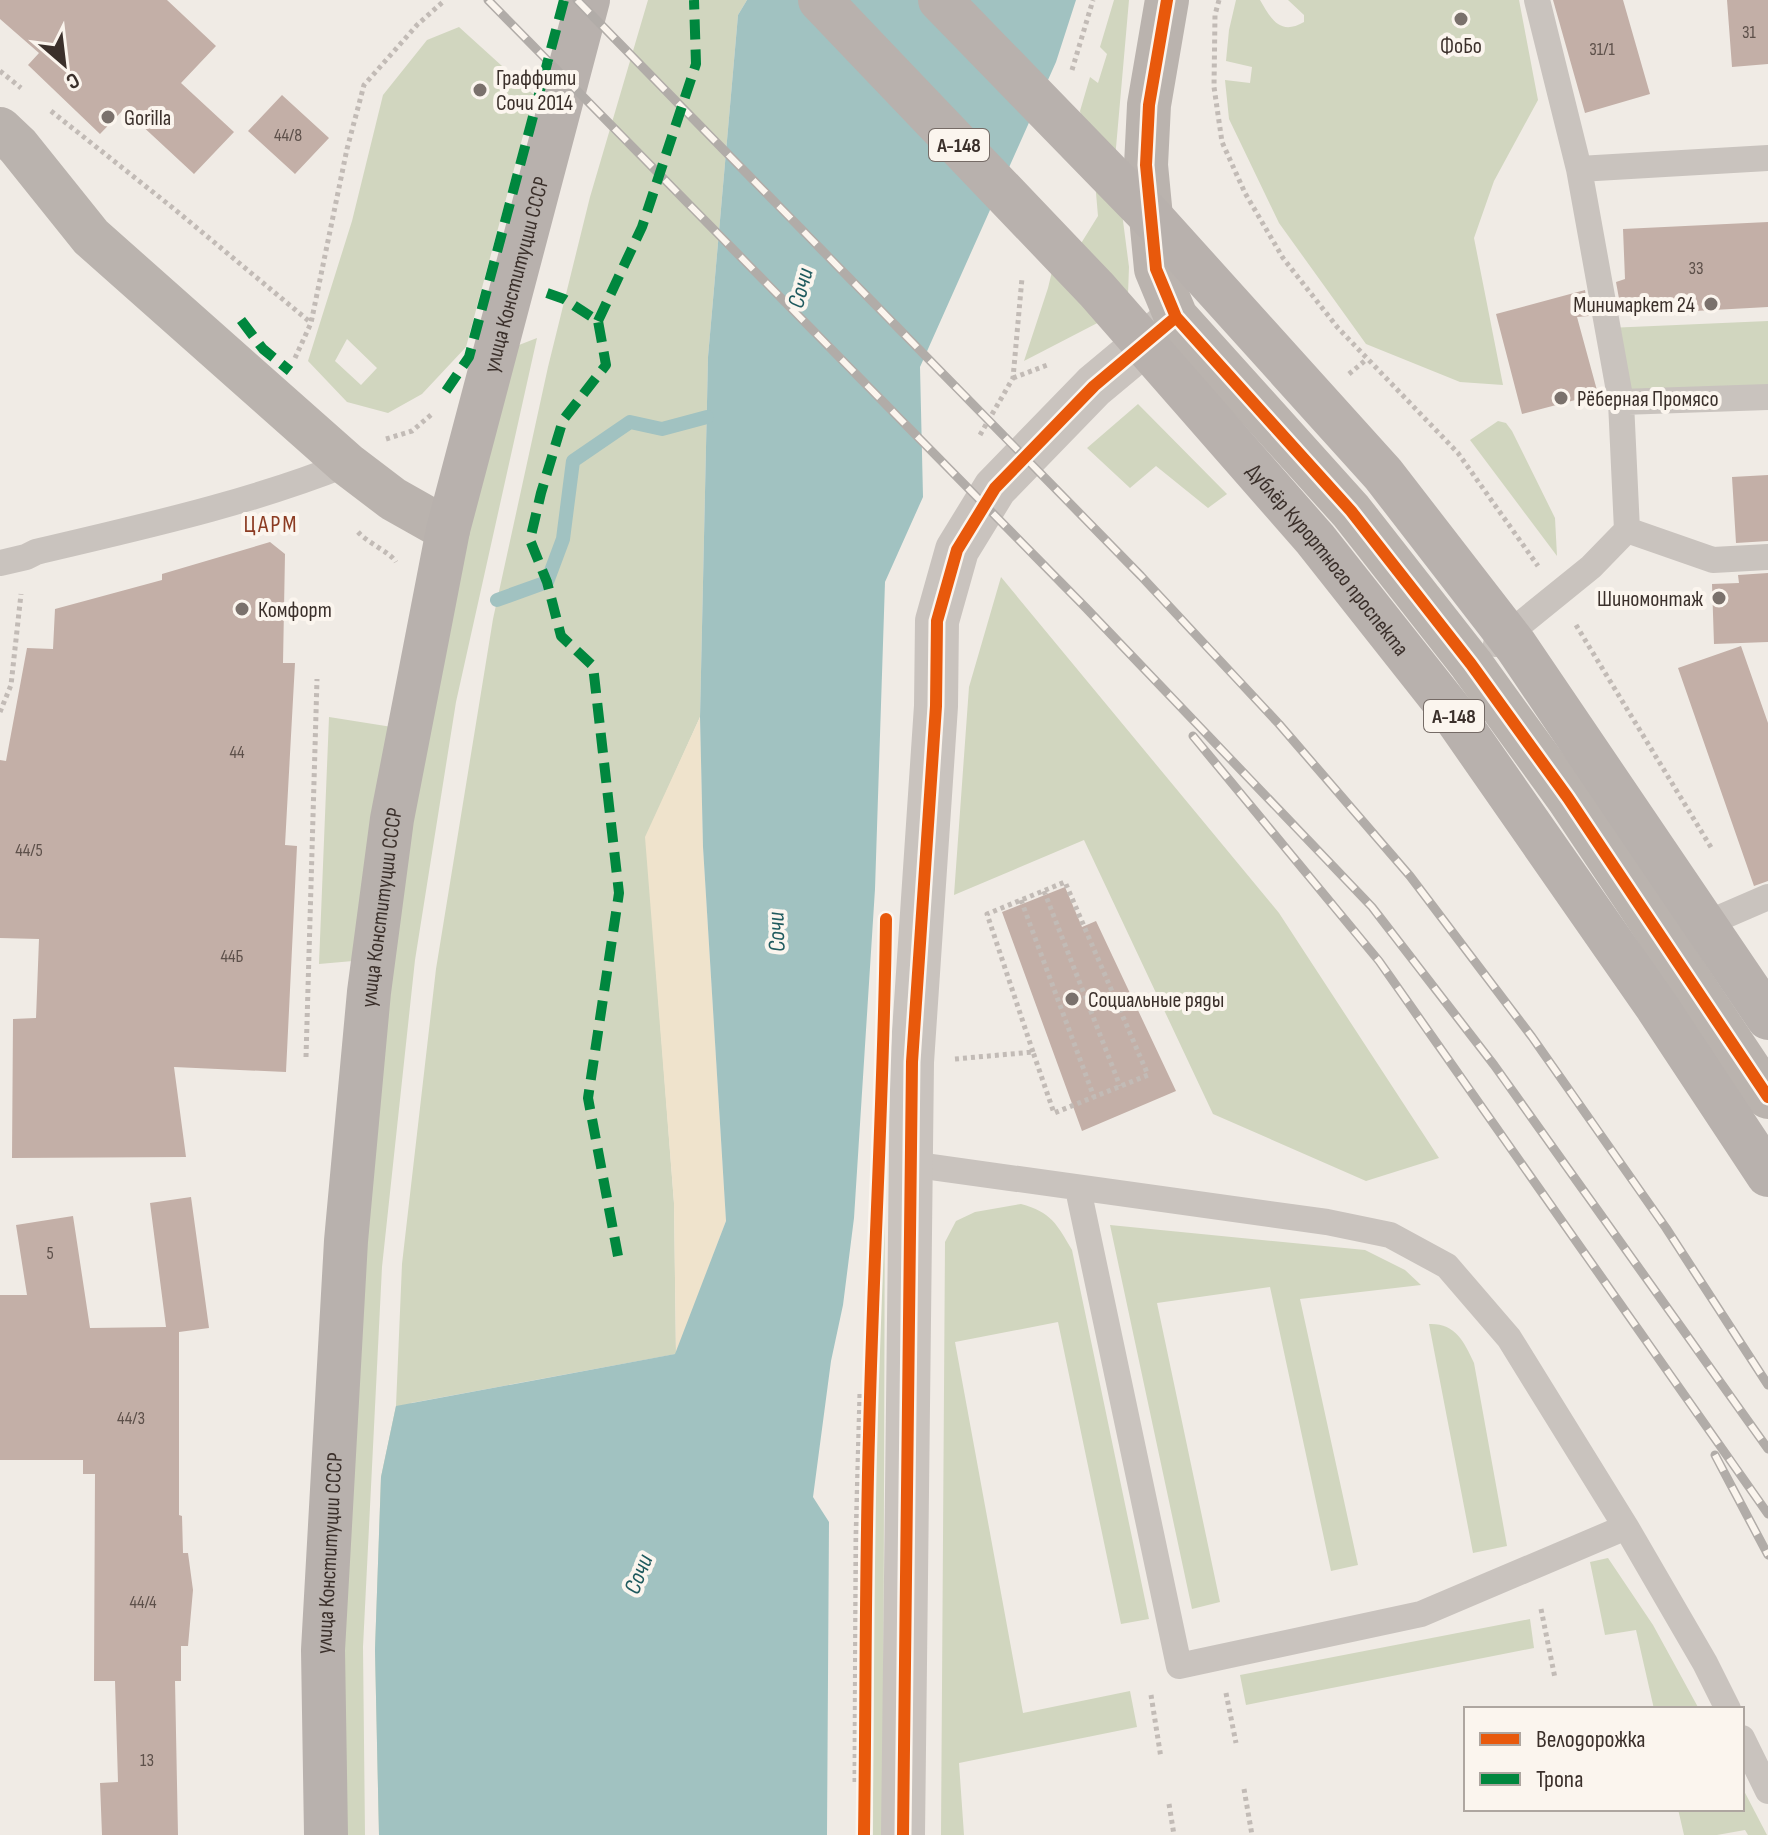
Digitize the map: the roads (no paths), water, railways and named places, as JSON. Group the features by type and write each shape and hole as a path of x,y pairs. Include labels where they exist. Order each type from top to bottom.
{"main road":[{"name":"улица Конституции СССР","path":"326,1835 323,1650 346,1241 367,1007 392,819 448,530 588,0"},
{"name":"Дублёр Курортного проспекта","path":"820,0 1097,290 1315,539 1451,711 1657,1007 1768,1175"},
{"path":"940,0 1151,217 1383,474 1516,646 1768,1018"}],"street":[{"path":"1167,0 1149,105 1146,165 1156,269 1176,317 1351,511 1471,664 1568,798 1768,1097"},
{"path":"0,129 18,146 91,237 363,451 412,512 448,530"},
{"path":"903,1835 912,1062 936,706 937,621 957,550 995,488 1094,386 1176,317"}],"lane":[{"path":"1471,664 1591,567 1627,530 1621,402 1579,169 1537,0"},
{"path":"1579,169 1768,158"},
{"path":"1621,402 1768,397"},
{"path":"13,560 207,511 308,480 363,451"},
{"path":"1627,530 1713,560 1768,557"},
{"path":"1666,942 1757,901"},
{"path":"910,1164 1327,1222 1390,1235 1447,1266 1509,1338 1626,1527 1727,1707"},
{"path":"1078,1189 1179,1666 1421,1614 1626,1527"},
{"path":"1744,1742 1768,1791"}],"water":[{"name":"Сочи","path":"747,0 1076,0 1056,62 920,367 923,497 885,582 875,889 854,1218 813,1497 829,1522 827,1835 379,1835 375,1650 381,1477 396,1406 675,1354 726,1221 703,847 700,717 708,357 738,15"}],"waterway":[{"path":"497,600 547,582 563,539 573,461 630,422 662,429 707,417"}],"railway":[{"path":"488,0 1086,608 1372,907 1494,1065 1768,1449"},
{"path":"577,0 1141,576 1279,724 1410,876 1532,1037 1666,1228 1768,1385"},
{"path":"1193,736 1379,961 1768,1514"},
{"path":"1715,1455 1768,1555"}],"place":[{"name":"ФоБо","path":"1461,19"},
{"name":"Граффити Сочи 2014","path":"480,90"},
{"name":"Gorilla","path":"108,117"},
{"name":"Минимаркет 24","path":"1711,304"},
{"name":"Рёберная Промясо","path":"1561,398"},
{"name":"Шиномонтаж","path":"1719,598"},
{"name":"Комфорт","path":"242,609"},
{"name":"Социальные ряды","path":"1072,999"}],"district":[{"name":"ЦАРМ","path":"271,524"}]}
